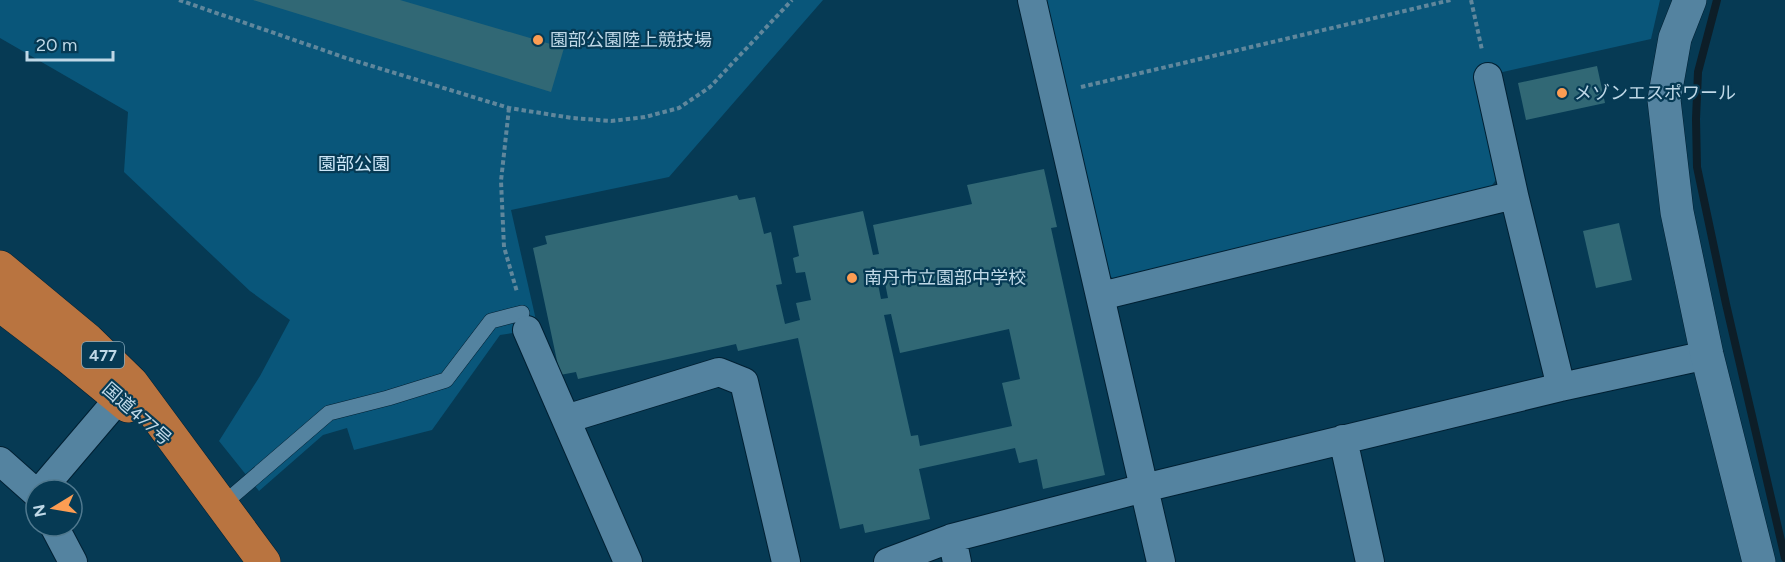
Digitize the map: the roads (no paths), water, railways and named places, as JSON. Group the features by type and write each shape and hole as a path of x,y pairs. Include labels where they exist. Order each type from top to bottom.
{"highway":[{"name":"国道477号","path":"0,267 88,340 125,391 188,458 264,562"},
{"name":"国道477号","path":"0,304 125,391"}],"street":[{"path":"1032,0 1161,562"},
{"path":"1689,0 1675,38 1664,100 1677,212 1707,355 1759,562"},
{"path":"1488,77 1561,387"},
{"path":"1101,296 1514,195"},
{"path":"525,322 628,562"},
{"path":"888,562 954,550 1144,488 1561,387 1707,355"},
{"path":"566,419 719,372 744,382 786,562"},
{"path":"51,478 125,391"},
{"path":"1343,439 1370,562"},
{"path":"0,461 24,482"},
{"path":"60,538 73,562"}],"lane":[{"path":"222,505 329,414 446,380 491,321 525,322"}],"waterway":[{"path":"1717,0 1698,72 1697,167 1785,558"}],"place":[{"name":"園部公園陸上競技場","path":"538,40"},
{"name":"メゾンエスポワール","path":"1562,93"},
{"name":"南丹市立園部中学校","path":"852,278"}],"park label":[{"name":"園部公園","path":"354,164"}]}
